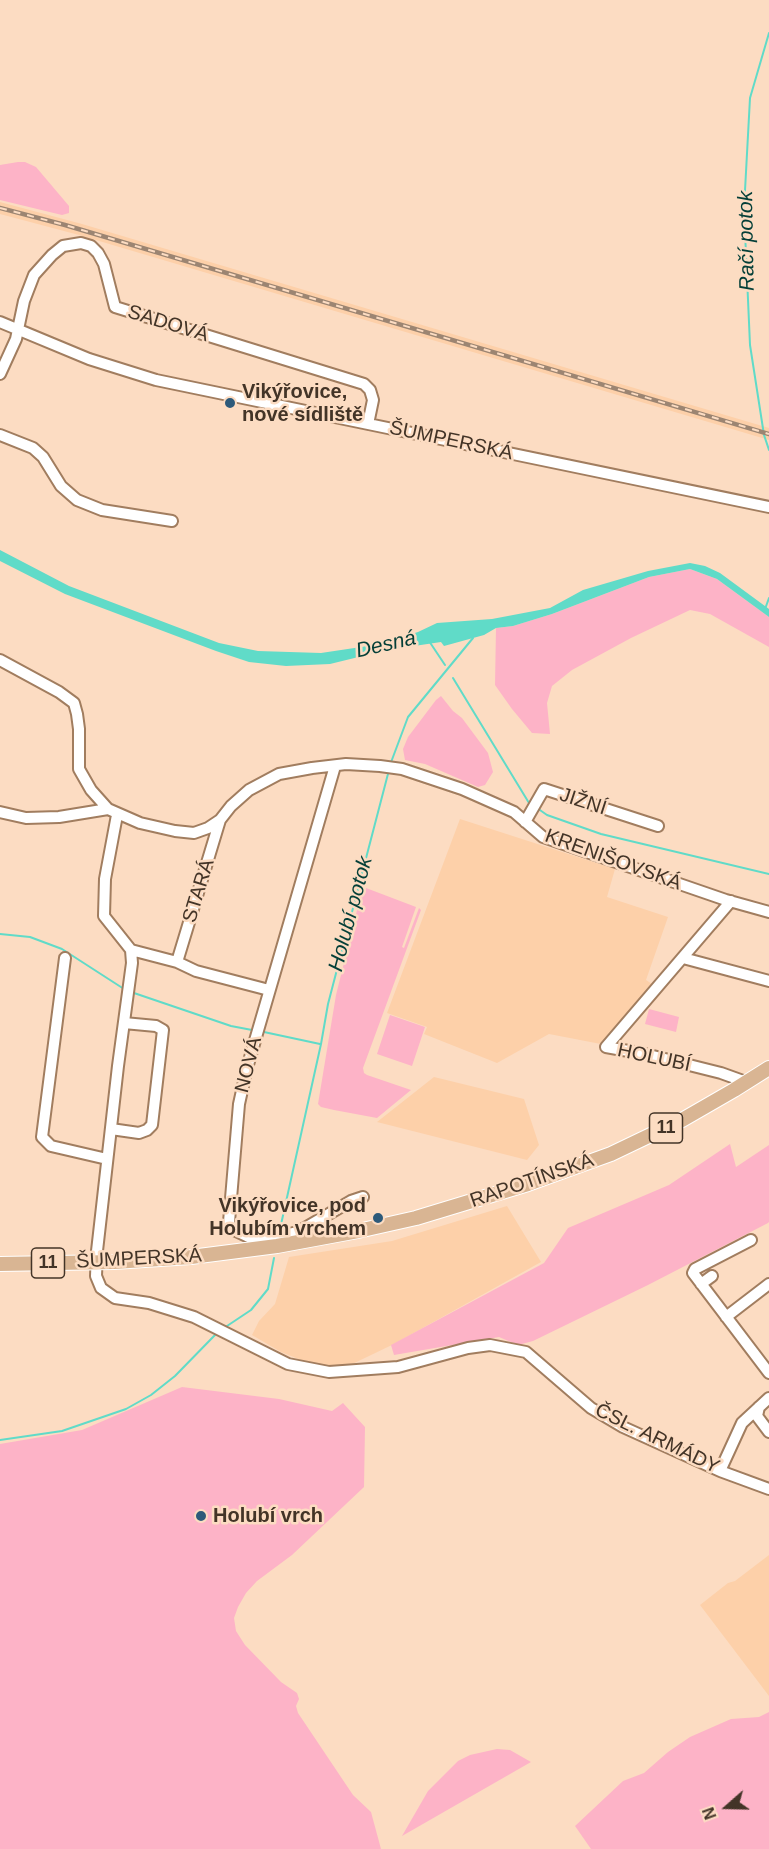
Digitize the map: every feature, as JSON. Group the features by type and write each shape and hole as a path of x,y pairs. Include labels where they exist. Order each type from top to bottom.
{"main road":[{"name":"RAPOTÍNSKÁ","path":"277,1246 404,1221 556,1175 650,1137 769,1068"},
{"name":"ŠUMPERSKÁ","path":"0,1264 96,1263 191,1257 277,1246"}],"street":[{"name":"SADOVÁ","path":"18,330 24,301 34,275 51,255 63,246 81,243 91,246 99,254 116,307 364,384 370,390 373,400 368,424"},
{"name":"ŠUMPERSKÁ","path":"0,322 89,359 146,377 769,507"},
{"path":"0,374 18,330"},
{"path":"0,435 33,448 43,456 61,486 77,500 102,510 172,521"},
{"path":"0,660 59,692 74,703 79,729 79,769 91,790 113,812 140,823 194,833 220,820"},
{"name":"KRENIŠOVSKÁ","path":"220,820 231,806 249,790 279,774 346,764 397,768 462,789 514,812 543,837 769,912"},
{"name":"NOVÁ","path":"335,766 247,1068 239,1104 229,1216 231,1227 257,1241 293,1234 351,1201 363,1197"},
{"name":"JIŽNÍ","path":"525,822 544,789 658,826"},
{"path":"0,813 26,818 113,812"},
{"path":"96,1263 132,963 131,950 104,916 105,879 113,812"},
{"name":"STARÁ","path":"177,962 220,820"},
{"path":"731,901 683,958 769,981"},
{"path":"131,950 177,962 196,971 269,990"},
{"path":"65,958 42,1137 51,1146 107,1159"},
{"name":"HOLUBÍ","path":"683,958 606,1047 722,1073 746,1083"},
{"path":"111,1129 139,1133 152,1125 163,1030 156,1026 124,1023"},
{"path":"752,1240 695,1269 693,1273 769,1373"},
{"name":"ČSL. ARMÁDY","path":"96,1263 96,1276 99,1284 105,1292 112,1296 165,1307 194,1317 288,1364 329,1372 372,1370 398,1367 468,1348 490,1345 526,1352 591,1408 623,1427 720,1471 769,1489"},
{"path":"701,1284 712,1276"},
{"path":"726,1317 769,1284"},
{"path":"720,1471 742,1423 769,1398"},
{"path":"759,1407 758,1416 769,1432"}],"shaded area":[{"path":"25,162 36,167 69,206 69,213 62,215 0,200 0,165"},
{"path":"0,202 82,224 769,428 769,440 79,235 0,214"},
{"path":"690,569 717,579 769,617 769,647 710,614 690,610 572,670 552,686 547,703 550,734 532,733 495,685 496,628 513,626 552,614 649,577"},
{"path":"441,696 462,718 488,753 493,772 485,785 478,787 425,764 405,760 403,749 408,737"},
{"path":"460,819 615,869 607,897 668,917 646,980 655,986 606,1045 549,1034 497,1063 424,1034 427,1027 387,1013"},
{"path":"366,888 416,907 402,947 404,948 419,908 421,910 363,1068 367,1075 411,1090 377,1118 321,1107 318,1104 336,995 360,898"},
{"path":"649,1009 679,1017 676,1032 645,1024"},
{"path":"390,1015 425,1027 412,1066 377,1054"},
{"path":"434,1077 524,1099 539,1145 527,1160 377,1122"},
{"path":"730,1144 736,1167 769,1145 768,1223 533,1341 518,1345 499,1337 394,1355 391,1345 544,1263 568,1228 669,1185"},
{"path":"507,1206 541,1262 394,1344 344,1368 306,1362 281,1352 252,1335 259,1321 275,1304 289,1257 392,1241"},
{"path":"182,1387 279,1399 332,1411 343,1403 365,1427 364,1487 292,1555 257,1581 246,1593 234,1618 236,1631 245,1645 281,1682 297,1693 298,1713 353,1795 371,1812 381,1849 0,1849 0,1444 82,1430"},
{"path":"769,1555 769,1696 700,1605"},
{"path":"769,1712 769,1849 591,1849 575,1826 623,1781 644,1773 690,1737 731,1719 759,1717"},
{"path":"497,1749 510,1750 531,1762 402,1836 428,1791 458,1761 470,1755"}],"water":[{"name":"Desná","path":"0,550 69,586 219,643 258,651 321,653 381,644 437,623 492,619 550,608 583,590 648,571 690,563 705,566 720,573 769,609 769,617 717,579 690,569 649,577 552,614 513,626 496,628 484,635 444,646 441,642 387,650 330,664 286,666 249,662 65,594 0,561"}],"waterway":[{"name":"Račí potok","path":"769,33 750,98 744,209 750,345 764,435 769,450"},
{"name":"Račí potok","path":"765,609 769,598"},
{"name":"Holubí potok","path":"390,765 408,717 473,638"},
{"path":"429,641 445,665"},
{"path":"453,678 532,805"},
{"name":"Holubí potok","path":"280,1229 328,1004 389,770"},
{"path":"537,808 547,815 601,834 769,874"},
{"path":"0,934 30,937 62,949 124,989"},
{"path":"134,993 231,1026 252,1030"},
{"path":"264,1032 320,1044"},
{"name":"Holubí potok","path":"227,1326 251,1310 268,1289 274,1258"},
{"name":"Holubí potok","path":"0,1440 62,1431 126,1409 151,1395 175,1376 216,1334"}],"railway":[{"path":"0,208 65,225 769,434"}],"place":[{"name":"Vikýřovice, nové sídliště","path":"230,403"},
{"name":"Vikýřovice, pod Holubím vrchem","path":"378,1218"},
{"name":"Holubí vrch","path":"201,1516"}]}
